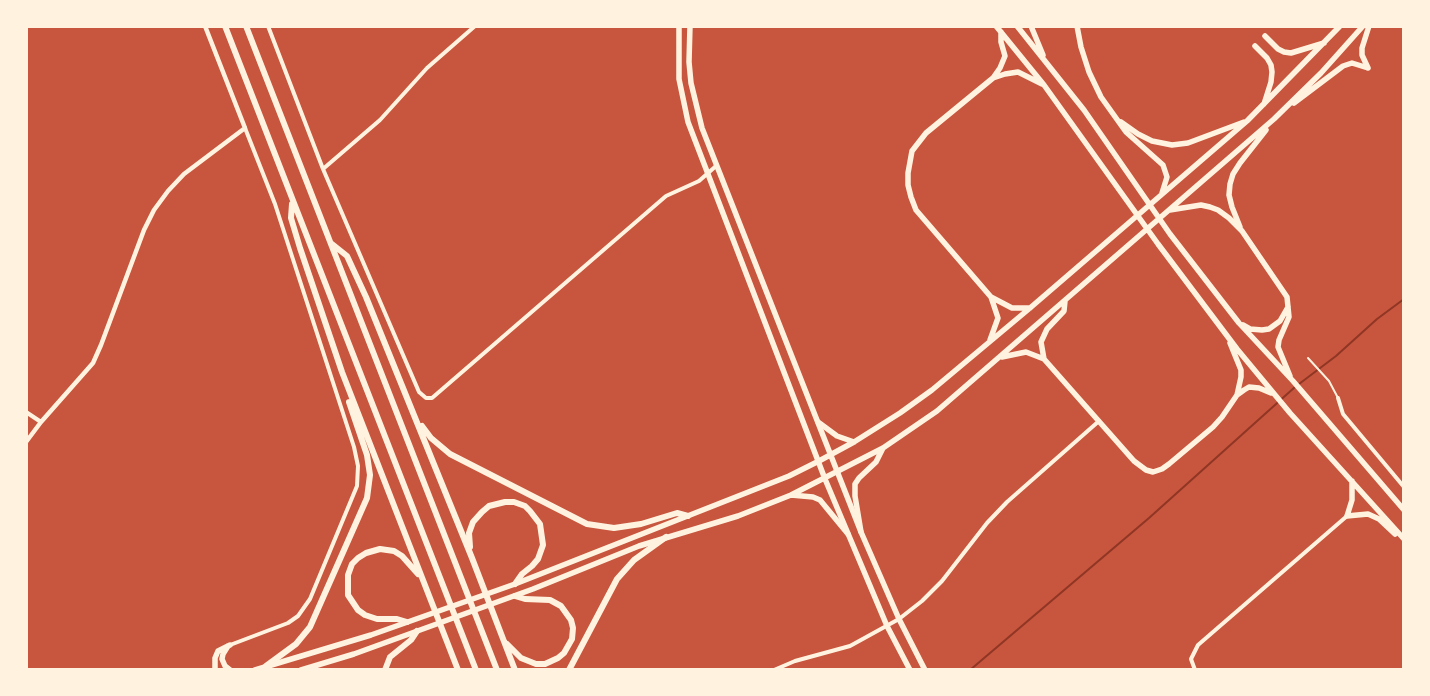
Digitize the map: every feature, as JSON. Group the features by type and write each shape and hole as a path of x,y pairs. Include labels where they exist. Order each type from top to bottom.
{"highway":[{"path":"225,26 476,670"},
{"path":"246,26 497,670"},
{"path":"292,201 291,218 342,372 458,670"},
{"path":"331,244 347,256 366,297 411,405 515,670"},
{"path":"266,666 296,644 310,627 367,498 370,475 368,455 344,386 342,372"},
{"path":"411,405 431,438 445,450 587,524 614,528 641,524 677,513 688,516"},
{"path":"472,558 469,533 473,522 482,512 489,506 505,502 514,502 525,506 540,524 543,545 538,559 522,574 515,584"},
{"path":"569,670 617,579 634,560 666,537"},
{"path":"408,622 397,619 376,619 364,615 358,610 348,594 347,581 350,569 358,558 366,553 387,549 394,551 409,562 425,586"},
{"path":"503,640 520,658 536,664 544,664 558,658 568,648 572,639 573,628 571,620 561,606 550,600 525,600 514,596"},
{"path":"385,670 390,657 411,640 417,631"},
{"path":"452,653 453,670"}],"main road":[{"path":"679,26 678,62 681,93 688,122 825,478 887,626 910,670"},
{"path":"690,26 691,84 702,128 861,532 898,619 925,670"},
{"path":"996,26 1044,85 1226,335 1273,394 1404,541"},
{"path":"1017,26 1084,110 1170,234 1239,323 1293,381 1404,510"},
{"path":"1031,26 1043,57"},
{"path":"1077,26 1089,72 1101,97 1126,132 1163,165 1167,177 1162,195"},
{"path":"255,670 371,635 515,584 789,476 854,442 928,393 1030,308 1247,121 1340,26"},
{"path":"1242,232 1232,207 1230,195 1230,184 1233,174 1274,119 1321,73 1363,26"},
{"path":"301,670 354,654 427,628 553,582 666,537 738,516 791,495 883,448 937,411 1000,358 1274,119 1343,66 1352,63 1368,68 1362,55 1362,48 1369,26"},
{"path":"1001,32 1004,56 1000,68 993,78 926,133 912,151 908,184 916,210 991,297 1007,306 1030,308"},
{"path":"1265,36 1278,49 1284,52 1291,52 1324,43"},
{"path":"1255,46 1267,58 1272,72 1271,82 1263,106"},
{"path":"993,78 1018,72 1044,85"},
{"path":"1115,118 1152,141 1172,145 1188,143 1226,127 1247,121"},
{"path":"1168,210 1195,205 1210,207 1229,218 1242,232 1287,297 1289,317 1278,347 1293,381"},
{"path":"989,342 998,318 991,297"},
{"path":"1044,359 1041,342 1047,329 1064,311 1065,300"},
{"path":"1239,323 1250,328 1269,329 1280,321 1288,306"},
{"path":"1226,335 1241,370 1237,395"},
{"path":"1000,358 1026,352 1044,359 1140,467 1153,472 1170,464 1213,427 1237,395 1244,390 1253,387 1273,394"},
{"path":"818,422 837,436 854,442"},
{"path":"861,532 855,484 876,462 883,448"},
{"path":"1352,481 1352,500 1347,516 1368,514 1379,519 1404,541"},
{"path":"791,495 813,497 820,500 848,534"},
{"path":"214,670 218,651 230,645"},
{"path":"230,645 223,654 222,659 225,666 230,670"}],"street":[{"path":"205,26 275,204 354,447 358,466 357,486 310,599 298,616 288,622 230,645"},
{"path":"268,26 323,169 419,392 426,398 432,398 666,196 699,181 716,166"},
{"path":"323,169 380,120 427,68 475,26"},
{"path":"26,442 41,422 83,375 100,349 141,237 154,210 184,174 245,128"},
{"path":"1338,398 1343,414 1404,487"},
{"path":"26,412 41,422"},
{"path":"774,670 794,661 850,646 887,626 922,601 942,582 987,523 1099,421"},
{"path":"1195,670 1191,659 1198,645 1347,516"}],"lane":[{"path":"1308,358 1329,381 1338,398"}],"waterway":[{"path":"1299,384 1336,356 1377,319 1404,299"},
{"path":"970,670 1149,518 1295,387"}]}
